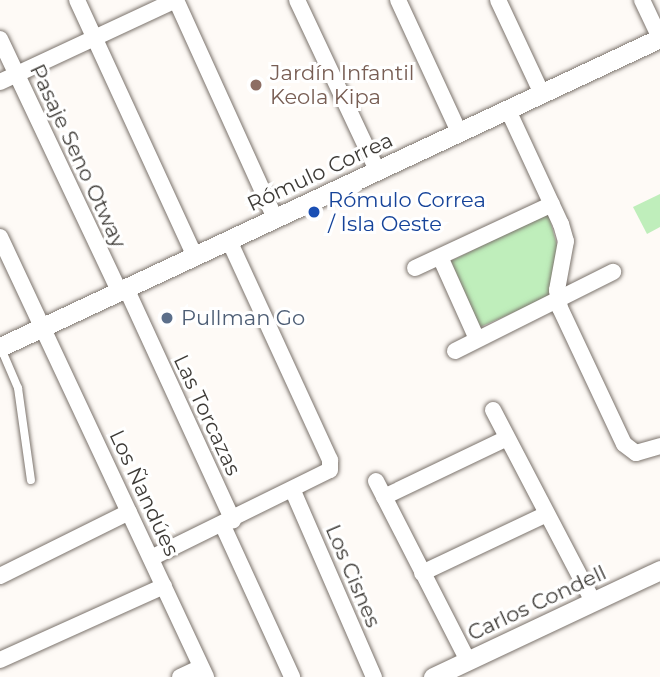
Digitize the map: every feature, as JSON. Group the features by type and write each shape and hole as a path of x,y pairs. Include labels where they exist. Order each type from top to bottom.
{"street":[{"path":"77,0 195,256"},
{"path":"0,82 176,0 275,218"},
{"path":"297,0 377,170"},
{"path":"398,0 459,132"},
{"path":"498,0 542,94"},
{"path":"642,0 660,38"},
{"name":"Rómulo Correa","path":"0,346 660,38"},
{"name":"Pasaje Seno Otway","path":"0,39 122,290"},
{"path":"508,110 552,204 566,241 558,299 624,444 636,453 660,446"},
{"path":"415,268 441,259 552,204"},
{"name":"Los Ñandúes","path":"0,237 204,672"},
{"path":"151,558 228,524 330,470 330,460 229,240"},
{"path":"441,259 477,339"},
{"path":"455,351 613,272"},
{"name":"Las Torcazas","path":"122,290 228,524 292,677"},
{"path":"493,410 593,601"},
{"path":"384,497 507,438"},
{"path":"376,481 468,661"},
{"name":"Los Cisnes","path":"293,491 374,677"},
{"path":"0,576 130,512"},
{"path":"422,573 547,514"},
{"name":"Carlos Condell","path":"433,677 660,570"},
{"path":"0,660 164,586"},
{"path":"180,677 204,672"}],"lane":[{"path":"0,346 18,388 31,480"}],"green space":[{"path":"660,194 660,227 647,234 633,207"},
{"path":"548,213 558,249 549,297 480,327 451,261"}],"place":[{"name":"Jardín Infantil Keola Kipa","path":"256,85"},
{"name":"Rómulo Correa / Isla Oeste","path":"314,212"},
{"name":"Pullman Go","path":"167,318"}]}
